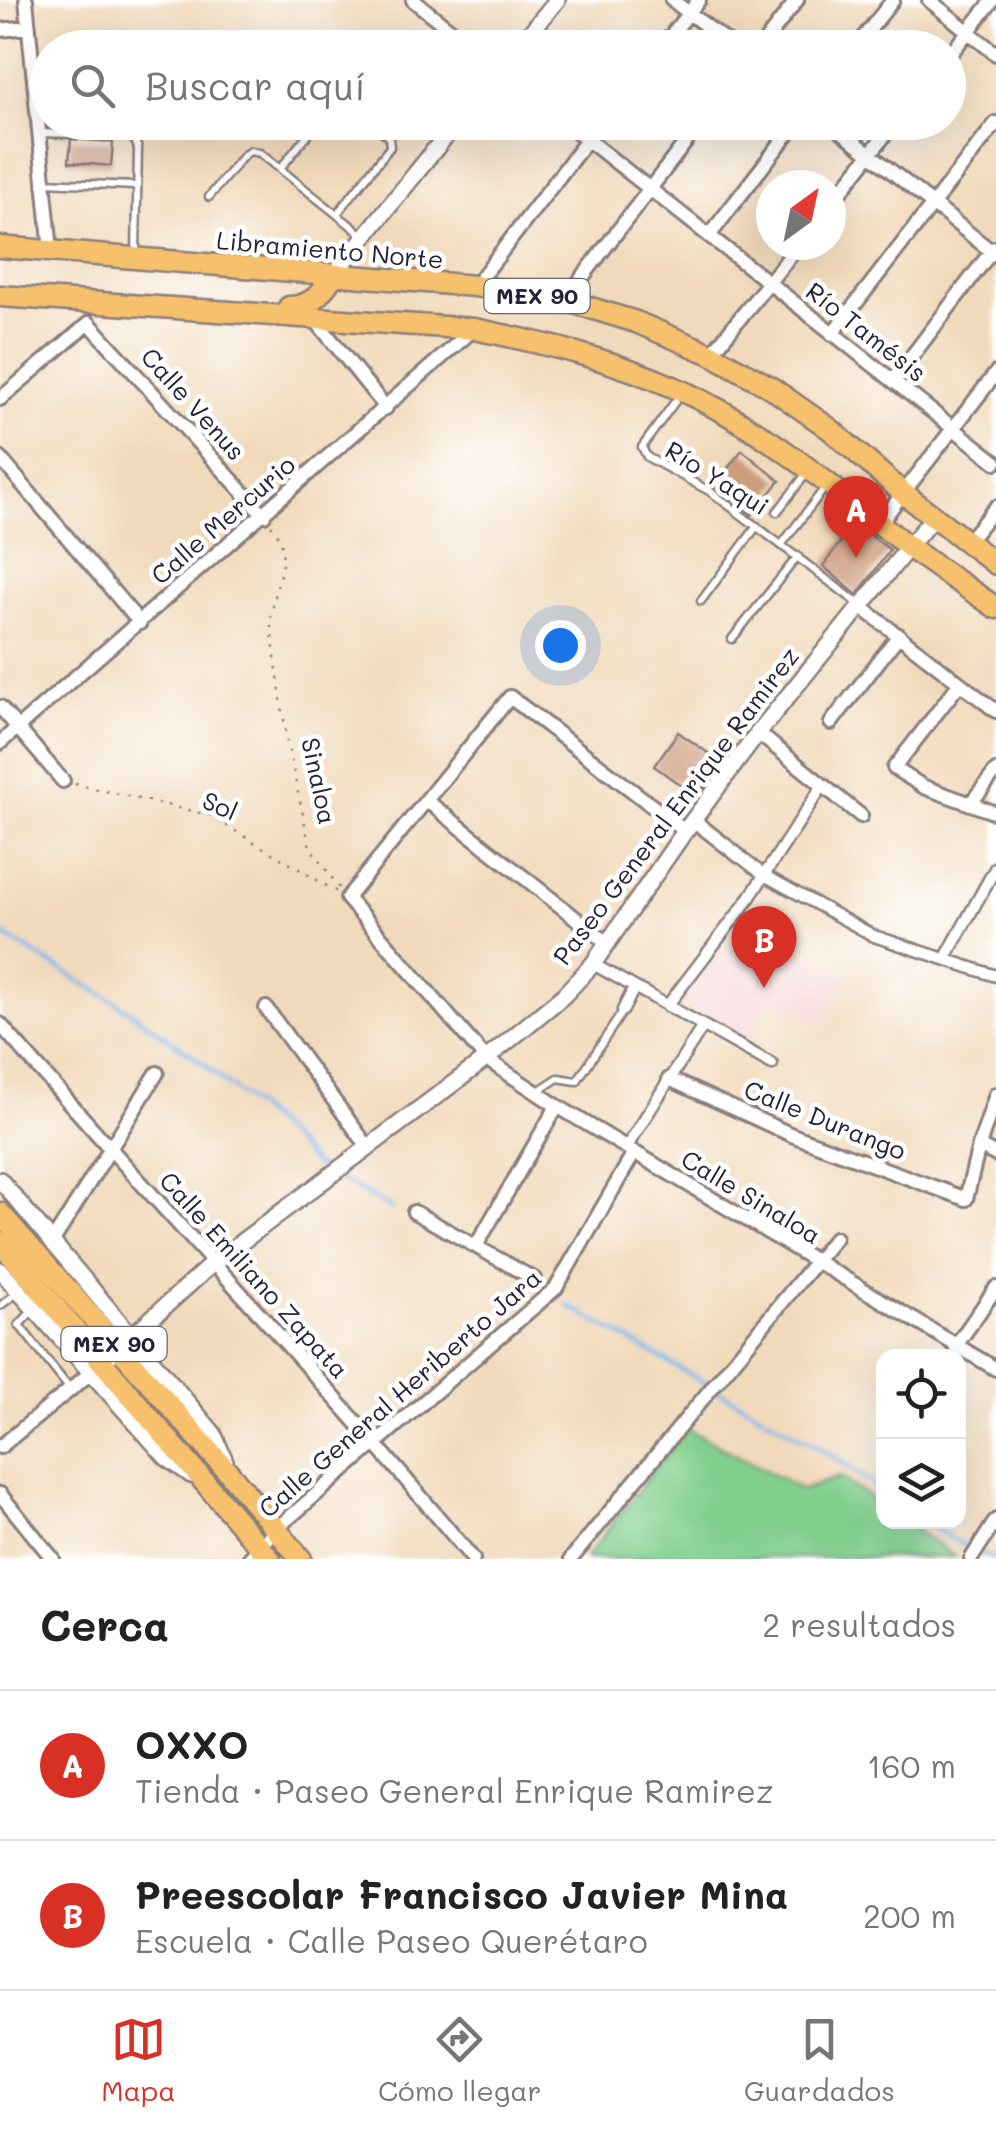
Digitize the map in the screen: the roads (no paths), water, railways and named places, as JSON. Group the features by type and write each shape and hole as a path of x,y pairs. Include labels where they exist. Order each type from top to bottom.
{"main road":[{"name":"Libramiento Norte","path":"0,247 475,286 565,300 636,322 711,354 770,387 830,429 996,564"},
{"path":"210,309 218,302 303,306 316,299 334,275"},
{"name":"MEX 90","path":"0,296 474,329 618,365 682,391 742,424 810,469 909,547 996,608"},
{"name":"MEX 90","path":"0,1213 111,1354 260,1555"},
{"name":"MEX 90","path":"0,1242 230,1474 301,1559"}],"street":[{"path":"26,0 30,38"},
{"path":"413,0 450,30"},
{"path":"533,30 557,0"},
{"path":"672,0 711,30"},
{"path":"675,30 699,0"},
{"path":"774,30 796,0"},
{"path":"869,30 892,0"},
{"path":"929,0 996,54"},
{"path":"966,36 993,0"},
{"path":"0,30 29,27"},
{"path":"832,334 996,123"},
{"path":"40,140 51,252"},
{"path":"334,275 443,140"},
{"path":"475,286 587,140"},
{"name":"Río Tamésis","path":"587,140 996,462"},
{"path":"565,300 687,140"},
{"path":"709,236 783,140"},
{"path":"852,140 994,250 893,381"},
{"path":"846,185 881,140"},
{"path":"711,354 788,260"},
{"path":"312,315 386,408"},
{"name":"Calle Venus","path":"0,399 89,323 264,516"},
{"name":"Calle Mercurio","path":"0,743 474,329"},
{"path":"880,523 996,373"},
{"path":"0,458 140,623"},
{"path":"967,542 996,507"},
{"name":"Paseo General Enrique Ramirez","path":"111,1354 212,1264 563,996 593,964 758,733 934,516"},
{"path":"860,606 996,710"},
{"path":"831,722 898,635"},
{"path":"960,683 894,768 924,787 996,813"},
{"path":"486,1058 347,898 510,697 764,875 874,936 996,976"},
{"path":"0,707 63,782"},
{"path":"758,733 861,816"},
{"path":"970,804 996,771"},
{"path":"666,1006 764,875 823,785"},
{"path":"426,800 606,942"},
{"path":"946,959 996,867"},
{"path":"593,964 772,1064"},
{"path":"623,1010 634,988"},
{"path":"266,1008 368,1147"},
{"name":"Calle Emiliano Zapata","path":"0,1024 378,1444 473,1559"},
{"path":"630,1150 704,1026"},
{"name":"Calle Sinaloa","path":"486,1058 557,1106 996,1370"},
{"path":"53,1241 156,1073"},
{"name":"Calle Durango","path":"669,1079 792,1135 966,1199 979,1146"},
{"path":"996,1094 979,1146 996,1155"},
{"path":"476,1246 557,1106"},
{"name":"Calle General Heriberto Jara","path":"260,1555 276,1529 556,1288 630,1150"},
{"path":"0,1180 53,1241 111,1354"},
{"path":"414,1212 534,1278"},
{"path":"570,1559 835,1238"},
{"path":"1,1273 34,1309 111,1354"},
{"path":"956,1346 996,1288"},
{"path":"0,1447 111,1354"},
{"path":"0,1494 53,1559"},
{"path":"972,1559 996,1520"}],"lane":[{"path":"134,140 138,149 136,259"},
{"path":"280,169 303,140"},
{"path":"337,214 390,147 389,140"},
{"path":"208,197 250,150 260,153 365,237"},
{"path":"44,182 136,186"},
{"name":"Río Yaqui","path":"682,391 642,447 647,457 711,492 860,606"},
{"path":"777,512 810,469"},
{"path":"782,544 827,484"},
{"path":"701,601 757,526"},
{"path":"732,639 798,556"},
{"path":"536,1091 558,1078 577,1081 623,1010"},
{"path":"0,1306 19,1292"},
{"path":"34,1309 19,1325 71,1391"}],"waterway":[{"path":"0,933 117,1003 198,1059 326,1171"},
{"path":"338,1178 392,1209"},
{"path":"567,1305 824,1450 876,1486"},
{"path":"936,1529 994,1559"}],"place":[{"name":"OXXO","path":"856,558"},
{"name":"Preescolar Francisco Javier Mina","path":"764,988"}]}
